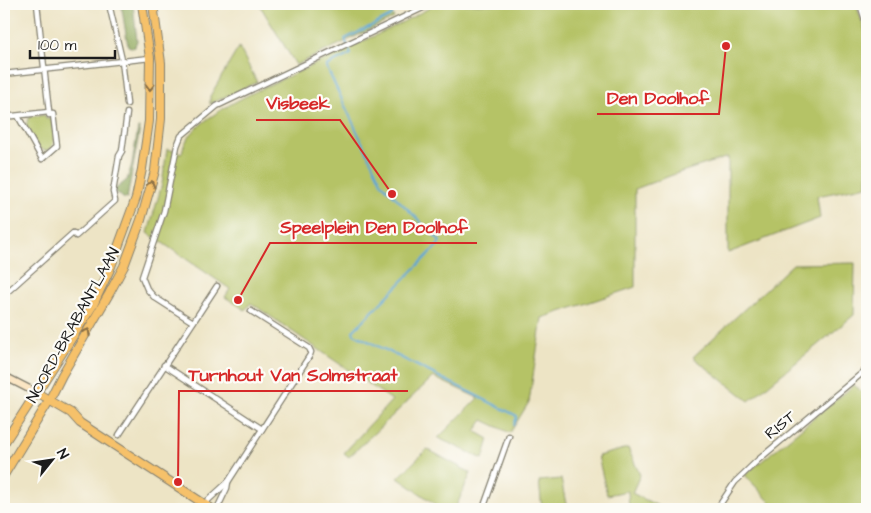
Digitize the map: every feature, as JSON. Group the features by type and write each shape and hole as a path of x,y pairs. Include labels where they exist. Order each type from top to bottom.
{"main road":[{"name":"NOORD-BRABANTLAAN","path":"4,444 93,305 110,269 135,200 149,121 150,58 142,4"},
{"name":"NOORD-BRABANTLAAN","path":"4,475 49,401 124,266 141,220 155,171 160,119 161,63 153,4"},
{"path":"37,393 71,413 80,423 212,509"}],"street":[{"path":"37,4 49,112"},
{"path":"109,4 122,60 127,104"},
{"path":"193,322 154,296 147,289 142,277 164,211 181,136 218,106 431,4"},
{"path":"860,4 867,26"},
{"path":"4,74 150,58"},
{"path":"4,117 49,112 49,115 53,114 57,146 42,159 18,116"},
{"path":"4,295 73,233 76,236 116,201 113,192 119,156 122,151 127,113"},
{"path":"119,435 217,286"},
{"path":"204,504 228,482 311,352 309,348 251,311"},
{"path":"164,365 262,429"},
{"name":"RIST","path":"717,509 735,482 758,460 867,369"},
{"path":"4,376 37,393"},
{"path":"482,509 509,436"},
{"path":"217,509 228,482"}],"green space":[{"path":"121,4 133,4 137,41 134,48 128,46"},
{"path":"259,4 387,4 394,18 296,65"},
{"path":"437,4 856,4 867,37 867,186 817,196 820,218 728,253 728,157 635,189 635,287 542,318 529,402 510,433 483,420 475,431 489,439 483,459 438,438 478,398 433,377 349,457 344,453 392,400 251,303 245,310 225,297 230,289 148,233 162,184 167,149 182,153 185,142 196,129 231,104 404,22"},
{"path":"239,47 257,82 210,104 210,96"},
{"path":"45,115 46,119 52,118 54,137 53,145 46,151 38,148 26,125 29,117"},
{"path":"138,128 140,128 127,199 114,190 127,180 132,164"},
{"path":"855,263 854,315 749,401 693,357 793,264"},
{"path":"854,385 867,396 867,509 764,509 770,502 745,475"},
{"path":"628,448 640,475 632,493 664,509 626,509 629,508 628,491 607,495 598,456"},
{"path":"427,449 471,473 455,509 432,509 435,504 398,478"},
{"path":"561,479 567,509 542,509 539,481"}],"waterway":[{"path":"388,4 393,13 391,16 345,39 351,54 326,66 382,184 440,241 353,331 354,334 517,416 514,425"}],"place":[{"name":"Den Doolhof","path":"726,46"},
{"name":"Visbeek","path":"392,194"},
{"name":"Speelplein Den Doolhof","path":"238,300"},
{"name":"Turnhout Van Solmstraat","path":"178,482"}]}
